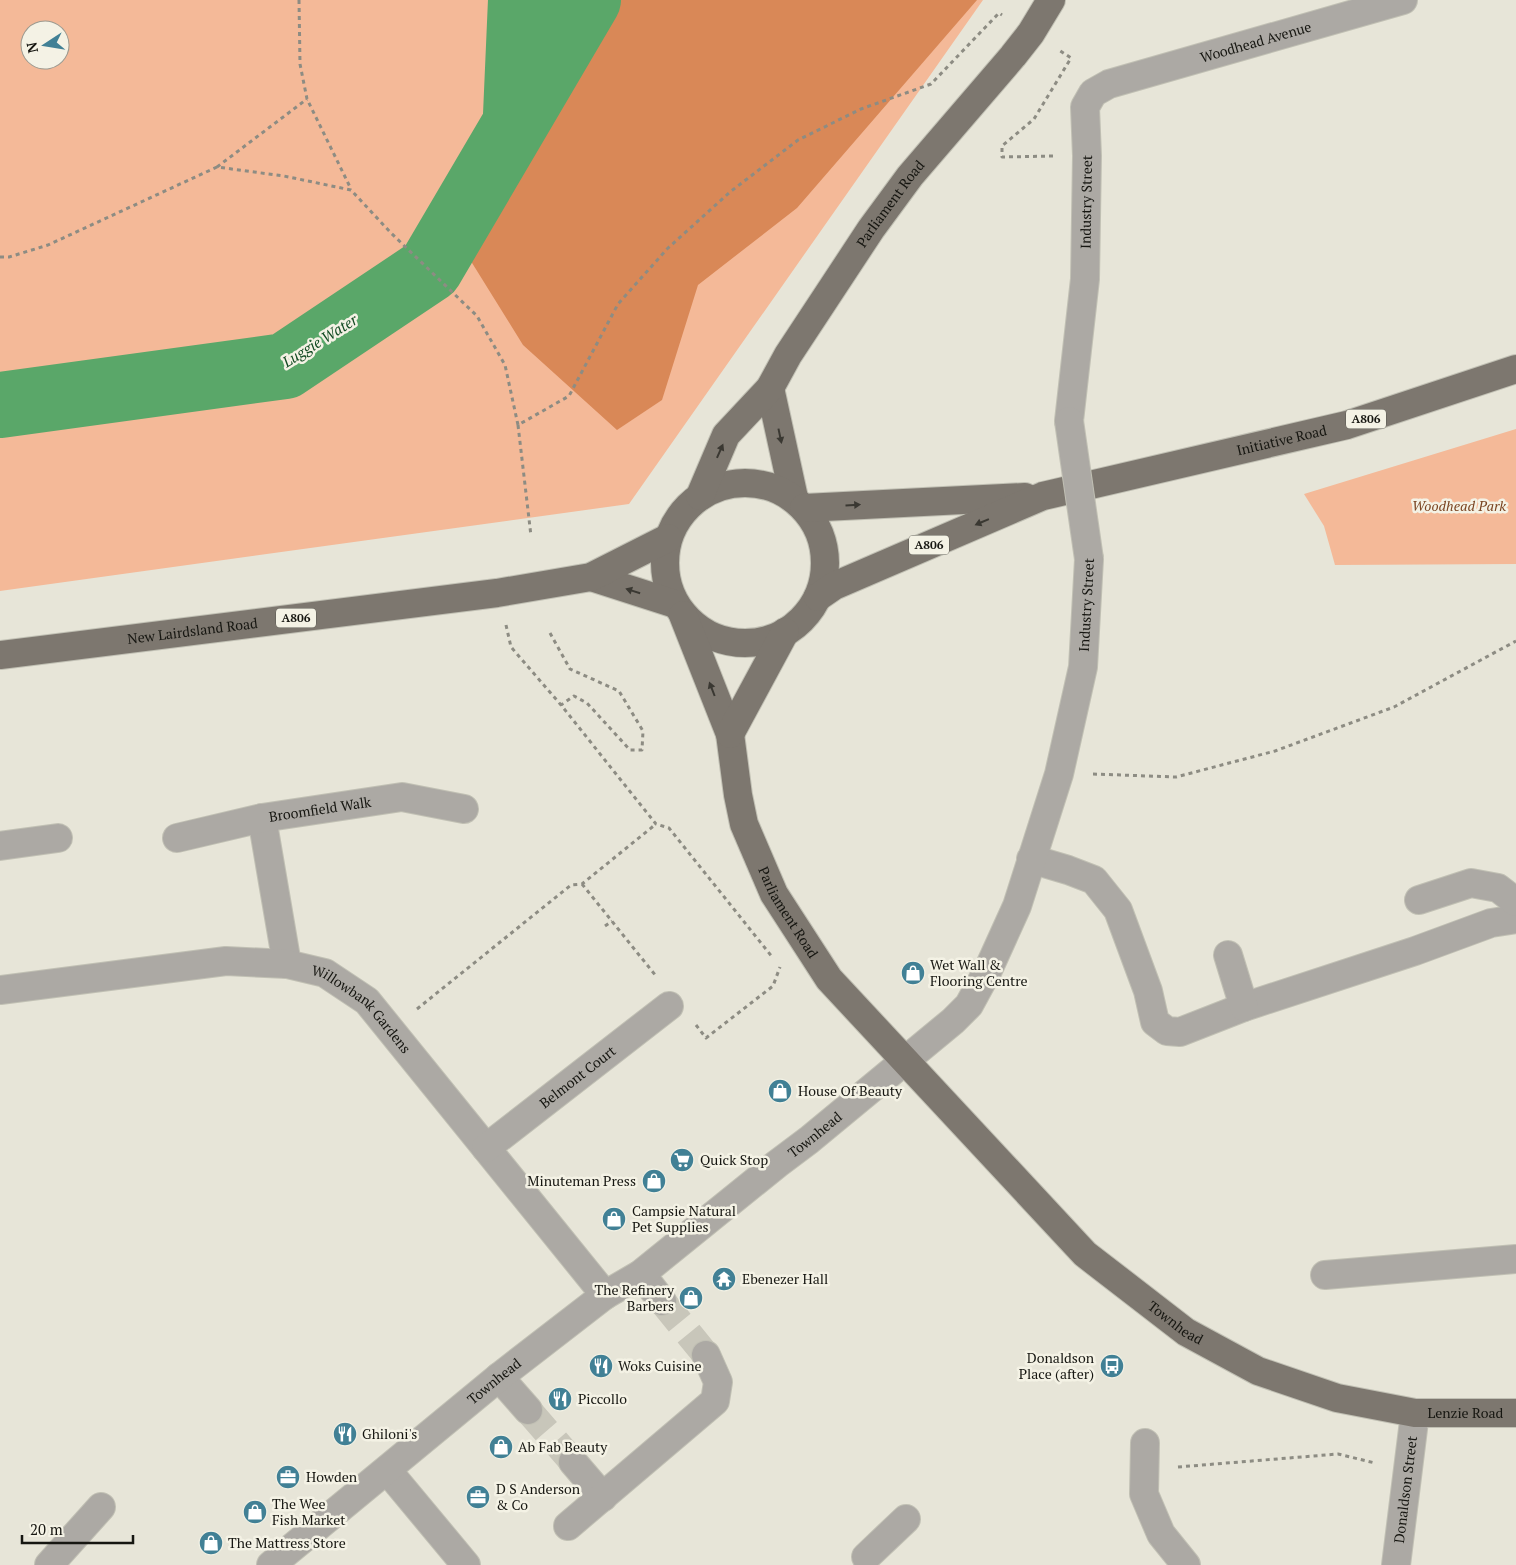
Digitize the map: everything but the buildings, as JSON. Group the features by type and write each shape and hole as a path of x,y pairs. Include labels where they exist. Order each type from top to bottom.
{"main road":[{"path":"1031,33 1051,0"},
{"name":"Parliament Road","path":"700,496 726,436 770,388 796,342 871,229 910,176 1031,33"},
{"name":"Initiative Road","path":"1043,496 1347,425 1516,369"},
{"path":"770,388 799,503"},
{"path":"731,483 763,484 779,490 799,503 816,523 826,560 824,579 818,598 799,623 769,640 750,644 714,637 697,628 679,610 670,591 664,565 668,538 681,514 700,496 715,488 731,483"},
{"name":"A806","path":"799,503 1043,496"},
{"name":"A806","path":"818,598 834,586 1043,496"},
{"name":"New Lairdsland Road","path":"0,655 498,593 591,577 668,538"},
{"name":"New Lairdsland Road","path":"591,577 679,610"},
{"name":"Parliament Road","path":"679,610 730,734 744,824 774,894 829,980 905,1061"},
{"path":"730,734 785,632"},
{"name":"Townhead","path":"905,1061 1085,1254 1186,1332 1258,1371 1337,1398 1415,1412"},
{"name":"Lenzie Road","path":"1415,1412 1516,1413"}],"street":[{"name":"Woodhead Avenue","path":"1109,84 1403,0"},
{"name":"Industry Street","path":"905,1061 953,1021 969,1005 988,970 1017,906 1060,774 1083,667 1089,559 1069,421 1085,279 1087,156 1085,107 1093,93 1109,84"},
{"name":"Broomfield Walk","path":"177,838 262,818 402,797 464,809"},
{"path":"262,818 287,964"},
{"path":"0,846 58,838"},
{"path":"1031,859 1094,880 1118,910 1148,991 1156,1022 1167,1031 1180,1032 1244,1007 1415,951 1491,923 1516,918"},
{"path":"1419,900 1471,883 1498,888 1516,902"},
{"path":"1228,955 1244,1007"},
{"name":"Willowbank Gardens","path":"0,990 226,961 287,964 325,974 367,1001 605,1295"},
{"name":"Belmont Court","path":"486,1148 669,1006"},
{"name":"Townhead","path":"271,1565 499,1377 605,1295 641,1274 905,1061"},
{"path":"1325,1275 1516,1259"},
{"path":"641,1274 662,1301"},
{"path":"568,1526 715,1401 718,1382 706,1355"},
{"path":"499,1377 528,1410"},
{"name":"Donaldson Street","path":"1398,1562 1415,1412"},
{"path":"1145,1443 1144,1494 1161,1534 1186,1565"},
{"path":"573,1462 603,1496"},
{"path":"387,1470 466,1565"},
{"path":"49,1565 101,1507"},
{"path":"865,1562 906,1519"}],"path":[{"path":"298,0 300,64 308,99 351,190 391,233 477,316 505,365 518,425 531,536"},
{"path":"518,425 569,396 618,304 667,249 737,186 798,140 861,109 931,84 999,14 1072,58 1034,119 1002,146 1002,157 1087,156"},
{"path":"0,257 9,257 48,246 217,167 308,99"},
{"path":"217,167 284,176 351,190"},
{"path":"498,593 512,647 656,824 669,828 774,959"},
{"path":"550,633 570,669 618,692 643,731 642,750 630,750 588,703 574,696 561,705"},
{"path":"1060,774 1176,777 1274,751 1394,707 1516,641"},
{"path":"391,1030 571,885 582,884 656,824"},
{"path":"605,926 612,921"},
{"path":"780,967 807,947"},
{"path":"1144,1470 1338,1454 1407,1471"}],"green space":[{"path":"0,0 983,0 629,504 0,591"},
{"name":"Woodhead Park","path":"1516,429 1516,564 1335,565 1324,526 1304,494"}],"shaded area":[{"path":"500,0 977,0 797,208 698,285 662,400 617,430 523,345 464,250"}],"waterway":[{"name":"Luggie Water","path":"516,115 521,0"},
{"name":"Luggie Water","path":"0,405 285,366 430,269 588,0"}],"tunnel":[{"path":"662,1301 706,1355"},
{"path":"528,1410 573,1462"}],"place":[{"name":"Wet Wall & Flooring Centre","path":"913,973"},
{"name":"House Of Beauty","path":"780,1091"},
{"name":"Quick Stop","path":"682,1160"},
{"name":"Minuteman Press","path":"654,1181"},
{"name":"Campsie Natural Pet Supplies","path":"614,1219"},
{"name":"Ebenezer Hall","path":"724,1279"},
{"name":"The Refinery Barbers","path":"691,1298"},
{"name":"Woks Cuisine","path":"601,1366"},
{"name":"Donaldson Place (after)","path":"1112,1366"},
{"name":"Piccollo","path":"560,1399"},
{"name":"Ghiloni's","path":"345,1434"},
{"name":"Ab Fab Beauty","path":"501,1447"},
{"name":"Howden","path":"288,1477"},
{"name":"D S Anderson & Co","path":"478,1497"},
{"name":"The Wee Fish Market","path":"255,1512"},
{"name":"The Mattress Store","path":"211,1543"}]}
